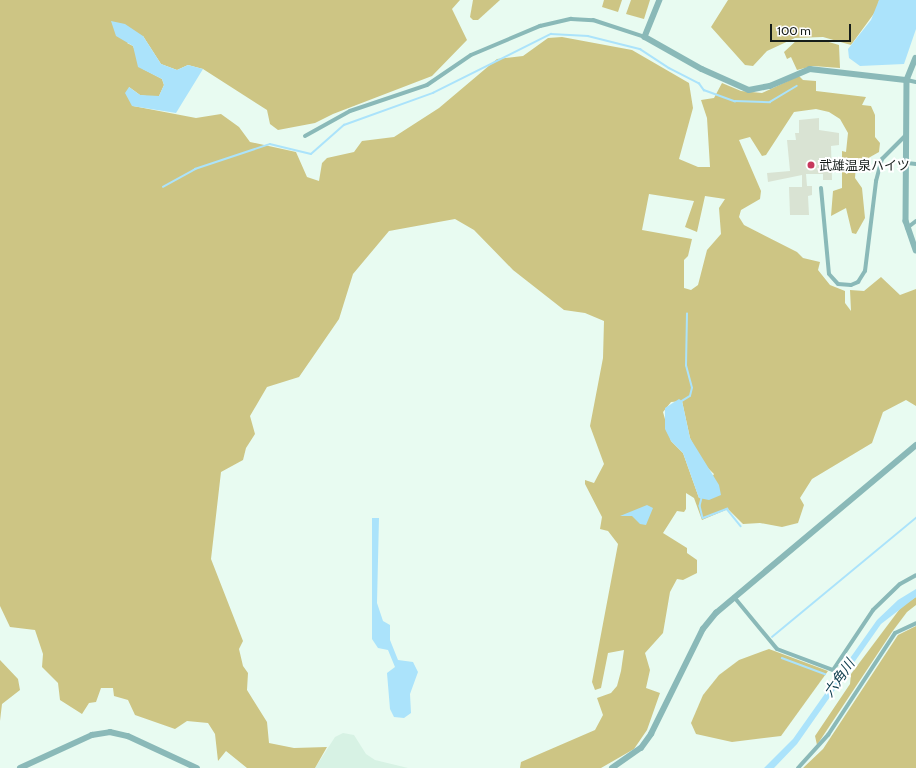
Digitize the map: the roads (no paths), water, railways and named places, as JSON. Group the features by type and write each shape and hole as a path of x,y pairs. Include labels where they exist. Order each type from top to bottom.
{"street":[{"path":"645,37 660,0"},
{"path":"305,136 350,111 426,85 471,55 540,26 571,19 593,20 645,37 702,70 749,90 761,89 810,69 916,82"},
{"path":"916,58 907,80 907,228 916,250"},
{"path":"821,188 829,274 838,284 852,285 858,282 864,271 876,181 882,159 908,133"},
{"path":"907,163 916,164"},
{"path":"907,228 916,220"},
{"path":"612,768 641,748 703,629 734,597 916,445"},
{"path":"734,597 777,649 833,670 873,610 900,584 916,575"},
{"path":"798,768 828,734 894,633 916,623"},
{"path":"20,768 92,734 110,732 128,736 197,768"}],"water":[{"path":"879,0 916,0 916,29 904,64 860,66 849,58 848,49 871,20"},
{"path":"111,21 125,24 143,36 161,64 177,70 188,65 203,69 176,113 132,106 125,93 129,87 140,95 159,96 164,85 162,79 138,67 133,46 116,36"},
{"path":"679,399 682,401 690,438 719,485 721,495 709,500 699,498 683,453 671,441 665,429 665,408"},
{"path":"647,505 653,508 646,525 640,524 632,516 620,516"},
{"path":"372,518 379,518 377,603 383,621 390,625 390,640 398,660 413,662 418,672 410,694 411,713 404,718 394,717 390,709 387,673 395,667 388,650 378,648 372,639"},
{"name":"六角川","path":"916,589 916,597 881,624 797,744 774,768 764,768 793,739 877,620 898,600"}],"waterway":[{"path":"163,187 195,169 270,144 311,154 344,125 433,93 551,34 588,36 640,49 669,68 699,83 704,90 735,101 770,102 797,86"},
{"path":"682,401 690,396 692,388 686,366 687,314"},
{"path":"702,498 700,506 703,518 727,509 741,526"},
{"path":"772,637 916,518"},
{"name":"六角川","path":"782,658 825,674"}],"place":[{"name":"武雄温泉ハイツ","path":"811,165"}]}
